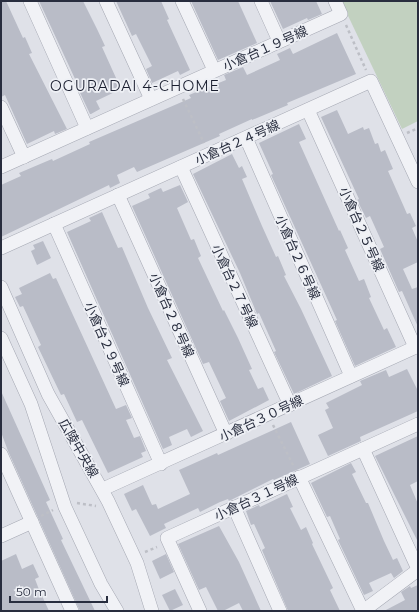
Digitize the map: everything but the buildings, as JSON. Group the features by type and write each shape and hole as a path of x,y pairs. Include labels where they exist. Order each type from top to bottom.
{"street":[{"path":"30,1 87,128"},
{"path":"106,1 151,99"},
{"path":"182,1 214,70"},
{"path":"261,1 279,41"},
{"path":"335,1 341,14"},
{"name":"小倉台１９号線","path":"1,167 341,14"},
{"path":"371,81 418,182"},
{"name":"小倉台２４号線","path":"1,248 371,81"},
{"path":"1,107 24,157"},
{"name":"小倉台２５号線","path":"308,110 417,347"},
{"name":"小倉台２６号線","path":"246,138 351,376"},
{"name":"小倉台２７号線","path":"181,167 290,405"},
{"name":"小倉台２８号線","path":"118,195 226,434"},
{"name":"小倉台２９号線","path":"54,224 160,464"},
{"name":"広陵中央線","path":"1,286 48,394 103,489 134,557 152,611"},
{"name":"広陵中央線","path":"1,338 31,404 66,507 101,584 117,611"},
{"name":"小倉台３０号線","path":"103,489 417,347"},
{"name":"小倉台３１号線","path":"168,541 167,538 418,424"},
{"path":"299,477 363,611 418,569 363,449"},
{"path":"1,454 72,611"},
{"path":"234,507 280,611"},
{"path":"1,536 32,522"},
{"path":"168,541 200,611"}],"path":[{"path":"341,14 371,81"},
{"path":"178,87 209,155"},
{"path":"268,415 299,477"},
{"path":"76,503 96,506 102,504"},
{"path":"32,522 58,508"},
{"path":"134,557 168,541"}],"green space":[{"path":"341,1 418,1 418,121 402,129"}],"district":[{"name":"OGURADAI 4-CHOME","path":"135,86"}]}
